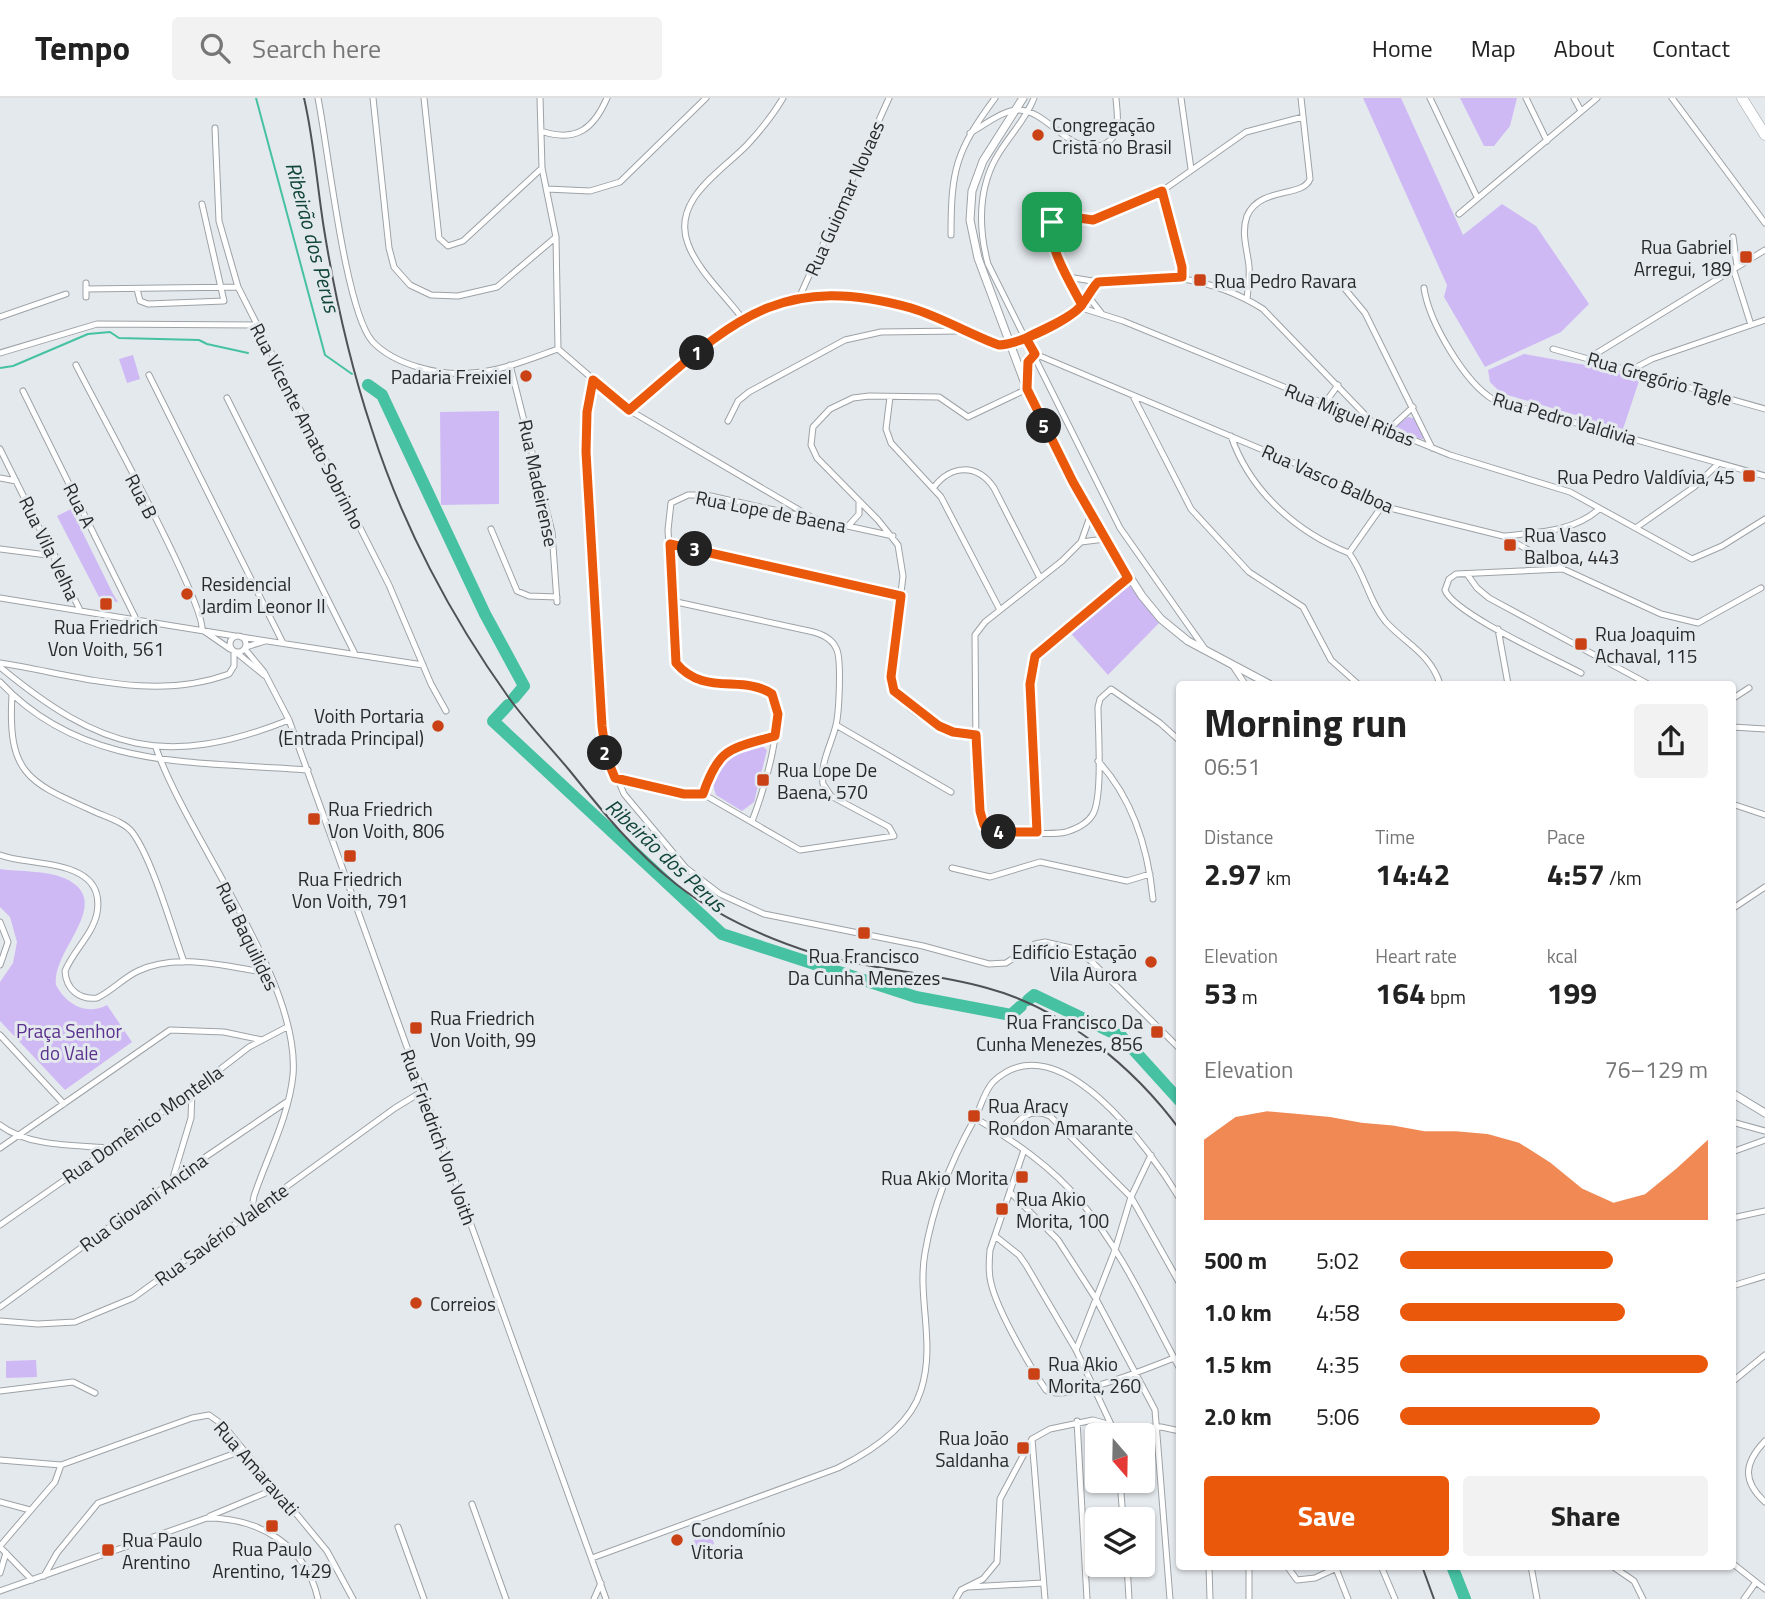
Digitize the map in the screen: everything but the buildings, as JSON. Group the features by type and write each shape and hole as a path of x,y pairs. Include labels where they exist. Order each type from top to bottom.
{"highway":[{"path":"1742,98 1765,135"}],"main road":[{"path":"1023,98 983,161 970,205 972,235 978,258 1027,389 1105,540 1128,578 1161,619 1188,641 1263,681"},
{"path":"1027,389 1028,362 1035,354"},
{"path":"1736,1095 1765,1113"}],"street":[{"path":"318,98 351,284 359,317 372,340 397,359 443,372 471,373 510,365 558,349"},
{"path":"373,98 388,248 394,267 410,285 443,296 486,291 502,284 556,237"},
{"path":"424,98 432,187 439,238 443,243 455,245 463,241 542,168"},
{"path":"540,98 544,132 542,168 556,237 558,349 629,410 815,519"},
{"path":"544,132 556,136 578,134 594,123 607,98"},
{"path":"547,189 590,191 620,182 706,98"},
{"path":"742,318 695,258 685,234 687,218 700,186 745,147 783,98"},
{"name":"Rua Guiomar Novaes","path":"799,299 890,98"},
{"path":"951,235 951,185 957,162 970,133 995,98"},
{"path":"1034,98 1028,112 997,155 981,208 983,242 992,274 1035,354 1120,528 1205,649"},
{"path":"970,133 1017,109 1028,112 1081,145 1095,147 1108,143 1117,129 1116,98"},
{"path":"1181,98 1191,169"},
{"path":"1247,299 1249,273 1244,238 1249,213 1269,194 1297,189 1308,184 1301,98"},
{"path":"1430,98 1477,197"},
{"path":"1526,98 1547,141"},
{"path":"1574,98 1581,111"},
{"path":"1459,214 1597,98"},
{"path":"1672,98 1765,223"},
{"path":"1082,305 1050,233 1052,222 1058,215 1093,220 1162,191 1252,129 1303,117"},
{"name":"Rua Vicente Amato Sobrinho","path":"215,128 219,221 238,287 389,584 423,665 446,710"},
{"path":"1162,191 1180,253 1182,277"},
{"path":"137,289 140,301 148,304 222,302 225,297 212,260 202,204"},
{"path":"1733,237 1735,267 1751,325"},
{"path":"1588,358 1765,250"},
{"path":"1068,277 1098,282 1182,277 1247,299 1263,309 1374,425"},
{"path":"629,410 742,318 765,307 799,299 851,296 925,313 999,345 1010,345 1082,305 1098,282"},
{"path":"86,297 86,286 137,289 238,287"},
{"name":"Rua Pedro Valdivia","path":"1424,288 1427,306 1437,326 1483,394 1494,400 1765,476"},
{"path":"1345,289 1365,313 1432,448"},
{"path":"0,317 66,294"},
{"path":"1088,296 1102,314"},
{"name":"Rua Miguel Ribas","path":"1082,305 1091,312 1102,314 1325,403 1387,431 1570,492 1598,510 1637,527 1692,559 1722,546 1765,519"},
{"path":"1633,369 1651,359 1765,320"},
{"path":"0,353 97,324 256,325"},
{"path":"728,421 738,401 749,392 835,343 881,332 962,330"},
{"name":"Rua Gregório Tagle","path":"1553,349 1633,369 1765,409"},
{"name":"Rua Vasco Balboa","path":"1035,354 1313,471 1382,506 1503,536 1563,569 1661,614 1698,623 1761,588"},
{"name":"Rua B","path":"76,365 180,570 203,621 203,630"},
{"name":"Rua Madeirense","path":"491,529 517,591 529,596 557,599 552,532 510,365"},
{"path":"149,375 283,643"},
{"path":"593,380 587,412 586,452 606,756 615,778 633,806 685,869 744,907 771,916 923,946 989,964 1006,963 1035,944 1045,942 1071,948 1091,961 1176,1045"},
{"path":"1325,403 1338,385"},
{"path":"976,735 953,732 939,726 894,691 891,677 901,596 902,558 893,536 817,458 811,445 811,434 823,413 861,397 939,397 968,417 1027,389"},
{"name":"Rua A","path":"23,391 136,619"},
{"path":"890,397 886,429 891,443 934,487 1000,610"},
{"path":"1133,397 1191,509 1249,572 1303,607 1331,660 1355,681"},
{"path":"227,398 355,654"},
{"path":"1387,431 1413,407"},
{"path":"1230,436 1247,473 1269,498 1298,526 1349,553 1378,611 1388,624 1423,652 1439,681"},
{"name":"Rua Vila Velha","path":"0,449 80,610"},
{"path":"1637,527 1694,487 1719,463"},
{"path":"934,487 945,474 955,470 971,470 983,475 994,488 1040,578"},
{"path":"0,478 16,481"},
{"name":"Rua Lope de Baena","path":"752,821 775,736 778,714 772,694 759,688 723,686 699,681 676,663 669,508 674,500 688,495 706,495 893,536"},
{"path":"848,526 859,514 859,501"},
{"path":"1349,553 1382,506"},
{"path":"1503,536 1566,528 1581,523 1598,510"},
{"path":"1091,514 1081,541 978,630 974,641 980,811 984,825 996,832 1065,832 1082,825 1092,815 1097,803 1098,707 1100,699 1111,690 1160,723 1176,737"},
{"path":"1081,541 1105,540"},
{"path":"670,544 901,596"},
{"path":"0,549 55,556"},
{"path":"1563,569 1456,574 1450,579 1447,595 1498,629 1581,673"},
{"path":"1467,574 1476,589 1489,598 1602,656 1643,681"},
{"path":"1037,832 1030,684 1035,656 1128,578"},
{"name":"Rua Friedrich Von Voith","path":"0,598 423,665"},
{"path":"615,778 676,792 703,794 797,849 814,850 892,837 894,831 831,796 823,785 825,757 836,725 839,656 829,639 809,631 672,601"},
{"path":"1498,629 1507,681"},
{"name":"Rua Friedrich Von Voith","path":"203,630 267,677"},
{"path":"0,665 127,686 161,688 191,685 229,674 234,666 234,652 230,641 238,637"},
{"name":"Rua Friedrich Von Voith","path":"238,637 267,677 289,720 607,1599"},
{"path":"234,652 268,640"},
{"path":"1232,664 1243,681"},
{"path":"0,665 39,698 77,722 109,737 156,748 189,747 227,740 289,720"},
{"path":"0,682 12,695 77,737 128,755 308,770"},
{"path":"1736,696 1748,688"},
{"path":"12,695 12,736 22,768 37,785 131,832 184,962"},
{"path":"836,725 951,792"},
{"path":"1736,727 1765,729"},
{"path":"703,794 712,768 722,755 775,736"},
{"name":"Rua Baquilides","path":"156,748 269,972 294,1058 288,1101 254,1196 251,1213"},
{"path":"1098,761 1122,789 1138,829 1150,874 1153,899"},
{"path":"1736,805 1765,816"},
{"path":"0,855 68,867 84,877 94,892 97,912 65,971 68,984 76,993 97,998 138,971 160,963 184,962 269,972"},
{"path":"952,868 990,877 1040,862 1127,880 1150,874"},
{"path":"1736,906 1765,887"},
{"path":"0,922 8,942 0,965"},
{"name":"Rua Domênico Montella","path":"0,1225 262,1040 287,1027"},
{"path":"0,1148 170,1030 215,1031 262,1040"},
{"path":"0,1035 64,1104"},
{"path":"592,1558 838,1468 868,1451 897,1427 921,1393 925,1374 928,1314 924,1265 931,1229 961,1141 987,1090 1006,1073 1016,1069 1047,1067 1073,1077 1151,1155 1176,1193"},
{"path":"172,1181 191,1118 192,1091"},
{"name":"Rua Savério Valente","path":"0,1321 63,1324 99,1314 133,1298 395,1108 423,1091"},
{"name":"Rua Giovani Ancina","path":"0,1307 172,1181 288,1101"},
{"path":"1006,1136 1017,1122 1031,1112 1046,1114 1097,1160 1131,1197 1176,1277"},
{"path":"975,1118 1024,1150 1080,1200 1115,1250 1176,1362"},
{"path":"1736,1123 1765,1131"},
{"path":"0,1125 17,1135 111,1148"},
{"path":"1736,1151 1765,1140"},
{"path":"1024,1150 990,1250 991,1284 1042,1384 1051,1394 1094,1386 1174,1358"},
{"path":"1076,1350 1115,1250 1131,1197 1151,1155"},
{"path":"1010,1192 1058,1240 1096,1299 1155,1410 1170,1599"},
{"path":"1736,1217 1765,1211"},
{"path":"995,1236 1019,1255 1026,1265 1076,1350 1112,1423"},
{"path":"1736,1285 1765,1276"},
{"path":"1736,1379 1765,1355"},
{"path":"0,1391 73,1382 95,1393"},
{"name":"Rua Amaravati","path":"0,1460 61,1465 204,1415 223,1424 327,1551 353,1599"},
{"path":"956,1599 965,1588 983,1579 997,1562 1000,1499 1032,1439 1042,1432 1077,1421 1107,1423"},
{"path":"1077,1421 1087,1599"},
{"path":"1155,1426 1176,1430"},
{"path":"1032,1439 1045,1599"},
{"path":"1765,1441 1752,1455 1746,1474 1750,1485 1765,1502"},
{"path":"44,1576 62,1546 100,1501 244,1450"},
{"path":"33,1580 0,1546 55,1482 61,1465"},
{"path":"0,1591 207,1518 275,1489"},
{"path":"0,1502 30,1510"},
{"path":"472,1504 506,1599"},
{"path":"207,1518 251,1524 286,1544 307,1570 318,1599"},
{"path":"398,1527 424,1599"},
{"path":"0,1573 6,1553"},
{"path":"1736,1566 1765,1589"},
{"path":"1209,1570 1210,1599"},
{"path":"1249,1570 1249,1599"},
{"path":"1290,1570 1297,1580 1304,1581 1330,1570"},
{"path":"1338,1570 1348,1599"},
{"path":"1383,1570 1395,1599"},
{"path":"1532,1570 1537,1599"},
{"path":"1618,1570 1634,1581 1643,1599"},
{"path":"1128,1577 1129,1599"},
{"path":"1744,1599 1756,1582"},
{"path":"594,1599 601,1583"},
{"path":"965,1588 1043,1583"}],"green space":[{"path":"1363,98 1401,98 1463,235 1502,204 1536,226 1589,304 1561,332 1485,367 1444,297 1447,285"},
{"path":"1460,98 1517,98 1510,126 1494,146 1484,146"},
{"path":"1524,354 1641,375 1623,429 1501,393 1490,382 1488,370"},
{"path":"133,355 140,379 127,383 119,359"},
{"path":"499,411 499,504 441,505 440,412"},
{"path":"1408,417 1417,419 1427,440 1414,437 1396,426"},
{"path":"71,509 118,602 100,599 57,516"},
{"path":"1128,583 1159,623 1108,675 1067,629"},
{"path":"762,746 767,750 754,802 742,811 716,795 712,782 726,762"},
{"name":"Praça Senhor do Vale","path":"0,869 57,875 79,888 84,900 83,913 57,971 56,985 65,998 84,1009 107,1005 132,1042 65,1090 0,1021 0,982 13,963 17,942 10,917 0,907"},
{"path":"36,1360 37,1377 6,1378 6,1361"},
{"path":"711,1534 714,1544 698,1551 694,1540"}],"waterway":[{"name":"Ribeirão dos Perus","path":"256,98 325,355 352,374"},
{"path":"0,368 13,366 88,334 110,332 119,338 199,340 248,353"},
{"name":"Ribeirão dos Perus","path":"368,385 382,395 485,614 524,686 514,698"},
{"name":"Ribeirão dos Perus","path":"508,705 493,721 722,934 916,997 1011,1015 1021,1006"},
{"name":"Ribeirão dos Perus","path":"1028,1000 1034,995 1122,1037 1176,1097"},
{"name":"Ribeirão dos Perus","path":"1454,1570 1465,1599"}],"railway":[{"path":"304,98 328,254 344,330 364,405 398,500 430,569 488,667 523,717 607,816 633,845 676,884 707,906 759,933 835,959 987,988 1042,1010 1069,1025 1118,1063 1141,1084 1176,1125"},
{"path":"1423,1570 1434,1599"}],"place":[{"name":"Congregação Cristã no Brasil","path":"1038,135"},
{"name":"Rua Gabriel Arregui, 189","path":"1746,257"},
{"name":"Rua Pedro Ravara","path":"1200,280"},
{"name":"Padaria Freixiel","path":"526,376"},
{"name":"Rua Pedro Valdívia, 45","path":"1749,476"},
{"name":"Rua Vasco Balboa, 443","path":"1510,545"},
{"name":"Residencial Jardim Leonor II","path":"187,594"},
{"name":"Rua Friedrich Von Voith, 561","path":"106,604"},
{"name":"Rua Joaquim Achaval, 115","path":"1581,644"},
{"name":"Voith Portaria (Entrada Principal)","path":"438,726"},
{"name":"Rua Lope De Baena, 570","path":"763,780"},
{"name":"Rua Friedrich Von Voith, 806","path":"314,819"},
{"name":"Rua Friedrich Von Voith, 791","path":"350,856"},
{"name":"Rua Francisco Da Cunha Menezes","path":"864,933"},
{"name":"Edifício Estação Vila Aurora","path":"1151,962"},
{"name":"Rua Friedrich Von Voith, 99","path":"416,1028"},
{"name":"Rua Francisco Da Cunha Menezes, 856","path":"1157,1032"},
{"name":"Rua Aracy Rondon Amarante","path":"974,1116"},
{"name":"Rua Akio Morita","path":"1022,1177"},
{"name":"Rua Akio Morita, 100","path":"1002,1209"},
{"name":"Correios","path":"416,1303"},
{"name":"Rua Akio Morita, 260","path":"1034,1374"},
{"name":"Rua João Saldanha","path":"1023,1448"},
{"name":"Rua Paulo Arentino, 1429","path":"272,1526"},
{"name":"Condomínio Vitoria","path":"677,1540"},
{"name":"Rua Paulo Arentino","path":"108,1550"}],"route":[{"path":"1052,222 1050,233 1054,247 1082,305 1070,315 1010,345 999,345 925,313 882,301 851,296 804,298 765,307 734,323 629,410 593,380 585,440 602,726 606,756 615,778 684,794 703,794 712,768 722,755 775,736 778,714 772,694 759,688 723,686 699,681 680,669 676,663 670,544 901,596 891,677 894,691 902,700 939,726 953,732 976,735 980,811 984,825 996,832 1037,832 1030,684 1035,656 1050,640 1128,578 1035,409 1027,389 1028,362 1035,354 1026,338 1070,315 1077,310 1082,305 1086,300 1098,282 1182,277 1180,253 1162,191 1102,218 1086,220 1058,215 1052,222"}]}
